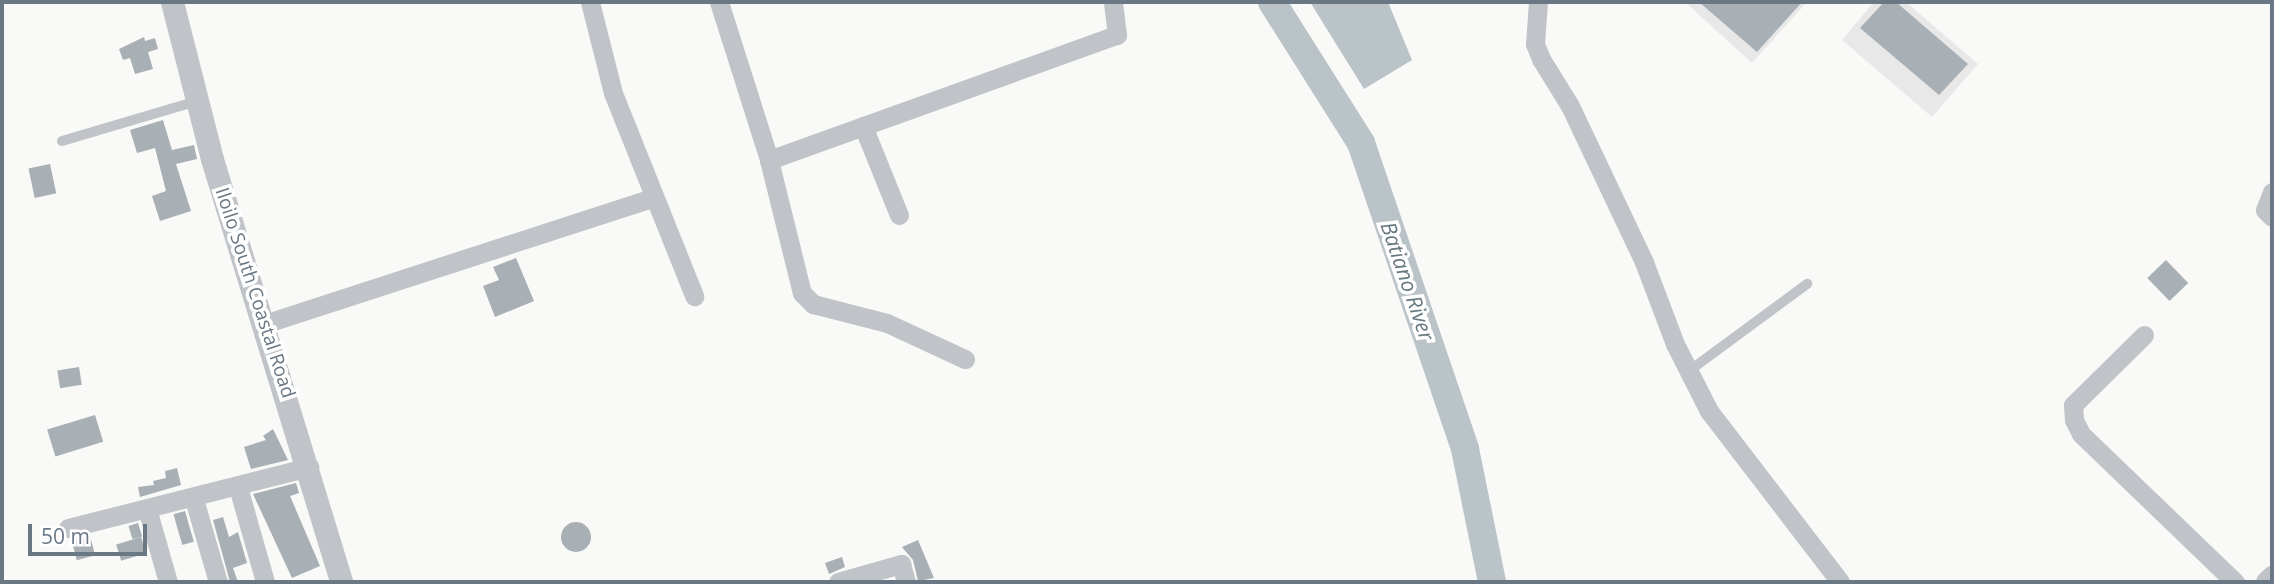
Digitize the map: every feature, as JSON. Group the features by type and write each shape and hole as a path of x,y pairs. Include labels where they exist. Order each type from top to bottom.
{"street":[{"name":"Iloilo South Coastal Road","path":"172,2 197,101 309,467 341,582"},
{"path":"590,2 613,93 652,198 694,296"},
{"path":"719,2 769,160 807,299 887,323 965,359"},
{"path":"769,160 1117,35 1113,2"},
{"path":"1538,2 1534,22 1538,52 1570,106 1644,262 1689,371 1709,411 1840,582"},
{"path":"863,126 899,215"},
{"path":"2272,192 2265,202 2265,210 2272,217"},
{"path":"264,324 652,198"},
{"path":"2144,335 2073,405 2074,420 2081,434 2235,582"},
{"path":"68,528 148,512 309,467"},
{"path":"238,487 265,582"},
{"path":"194,499 218,582"},
{"path":"148,512 168,582"},
{"path":"838,582 901,564 906,582"},
{"path":"2267,582 2272,577"}],"lane":[{"path":"62,141 197,101"},
{"path":"1689,371 1807,284"}],"shaded area":[{"path":"1310,2 1388,2 1412,60 1364,89"},
{"path":"1685,2 1807,2 1752,63"},
{"path":"1874,2 1906,2 1978,64 1932,117 1842,40"}],"building":[{"path":"1699,2 1802,2 1757,52"},
{"path":"1884,2 1896,2 1968,64 1939,95 1860,28"},
{"path":"144,37 145,41 155,38 158,49 148,52 153,69 135,74 130,58 123,60 119,49"},
{"path":"163,120 172,150 194,145 197,159 176,164 191,211 160,221 152,196 166,191 155,148 137,153 130,130"},
{"path":"50,164 56,193 35,198 28,169"},
{"path":"516,258 534,301 495,317 483,286 499,280 493,267"},
{"path":"2166,260 2188,283 2170,301 2147,278"},
{"path":"79,367 82,385 60,388 57,370"},
{"path":"95,415 103,442 55,456 47,430"},
{"path":"273,429 288,460 251,469 244,447 266,440 263,436"},
{"path":"177,468 181,485 140,497 138,487 154,485 153,481 166,478 165,471"},
{"path":"296,483 299,493 290,496 320,566 292,578 253,494"},
{"path":"185,511 194,542 182,545 173,514"},
{"path":"223,517 229,537 238,532 247,563 233,568 238,582 230,582 213,520"},
{"path":"576,522 582,523 590,531 590,543 582,551 576,552 570,551 562,543 561,537 562,531 570,523"},
{"path":"138,523 142,536 133,539 128,526"},
{"path":"90,536 95,555 77,560 72,541"},
{"path":"141,537 146,553 121,561 116,545"},
{"path":"918,540 934,578 918,581 913,560 902,547"},
{"path":"842,557 845,567 829,574 825,563"}],"waterway":[{"name":"Batiano River","path":"1272,2 1361,143 1465,449 1492,582"}]}
